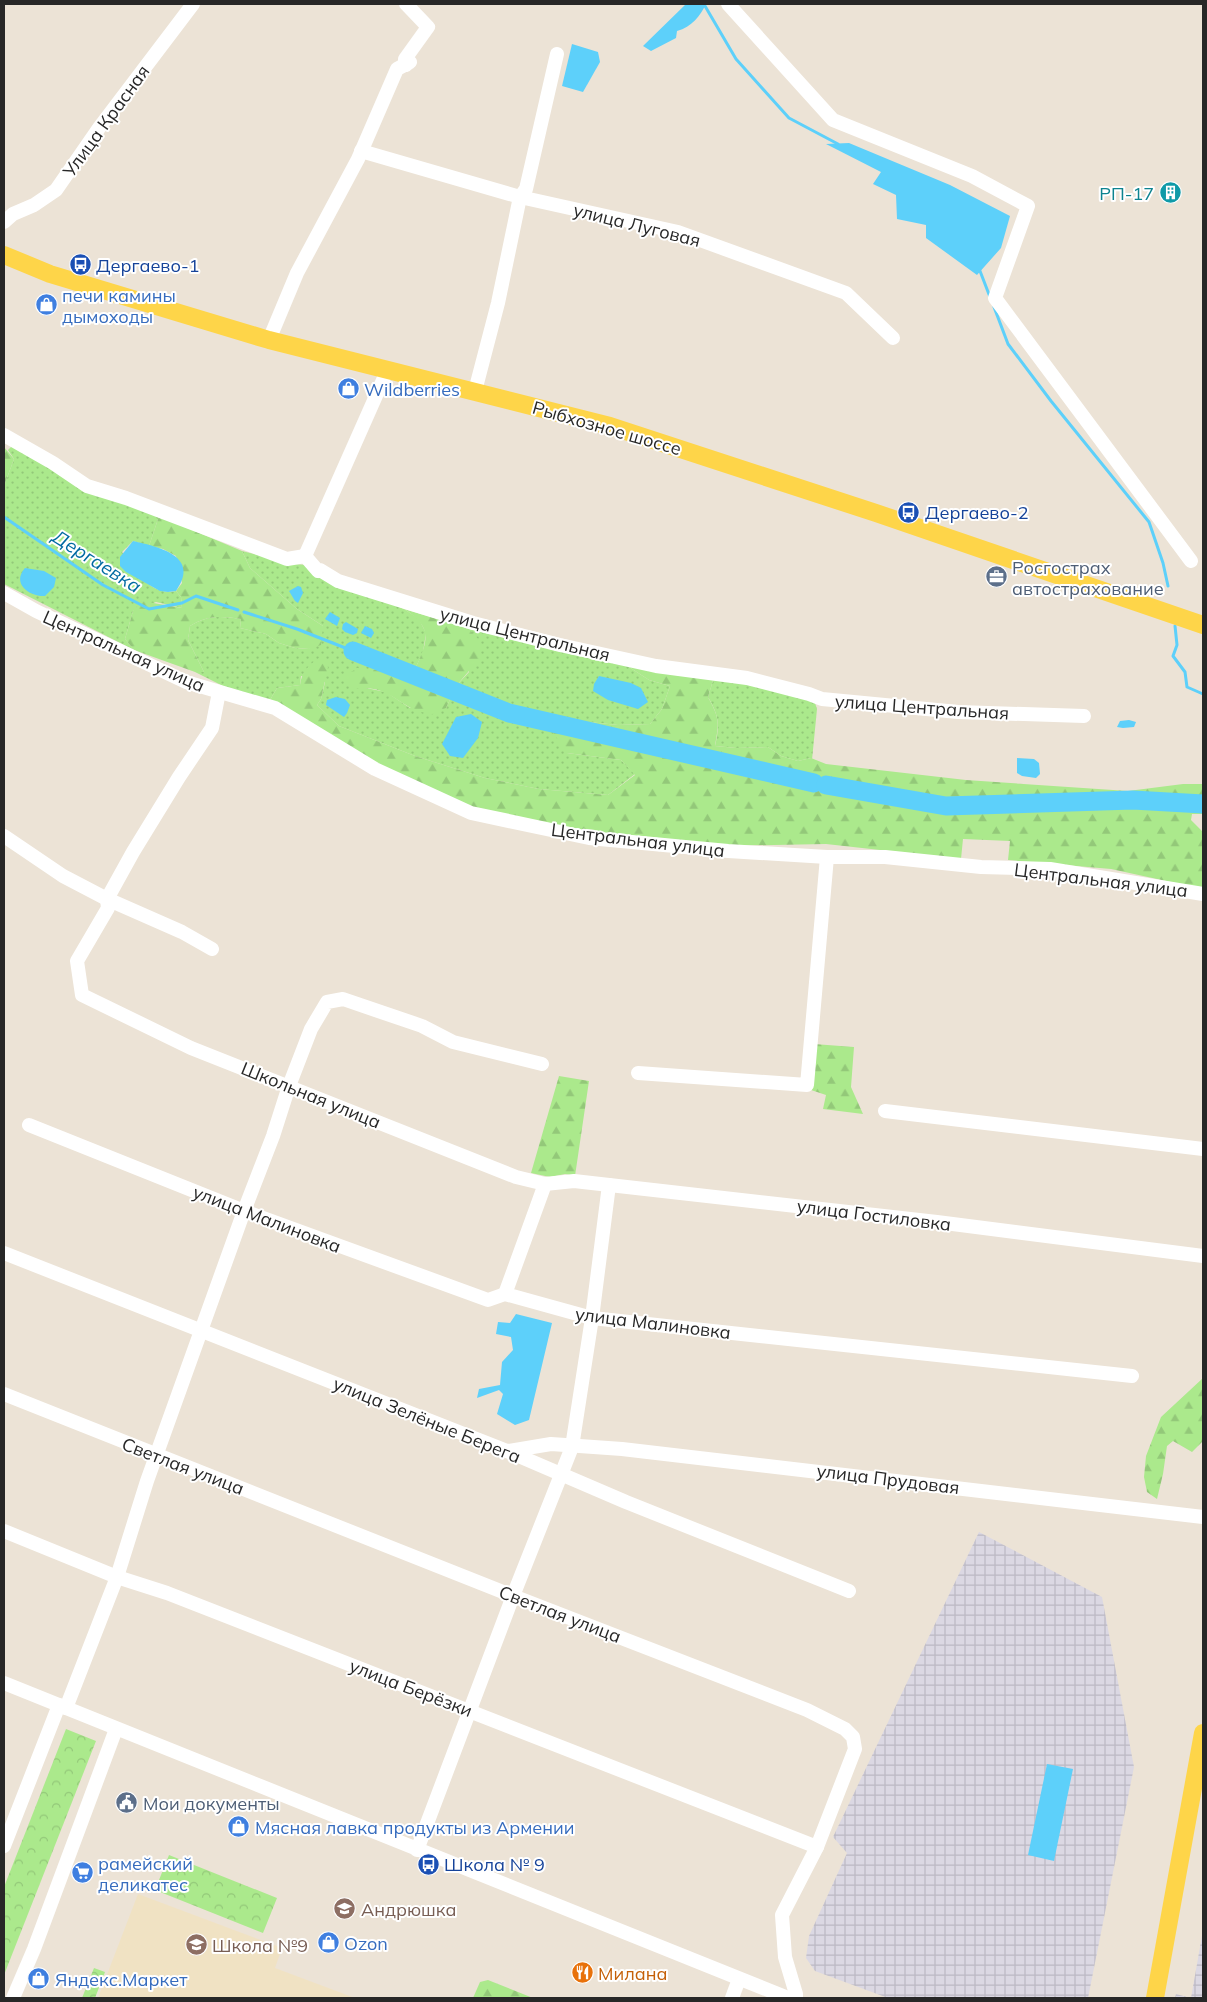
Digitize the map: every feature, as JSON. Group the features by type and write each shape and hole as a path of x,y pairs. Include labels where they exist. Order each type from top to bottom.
{"main road":[{"name":"Рыбхозное шоссе","path":"4,255 50,274 269,340 610,426 876,513 1203,625"},
{"path":"1155,1998 1203,1733"}],"street":[{"name":"Улица Красная","path":"4,222 13,214 34,205 56,190 99,128 193,4"},
{"path":"269,340 297,273 358,160 397,69 408,64 406,59 428,27 406,4"},
{"path":"728,4 833,120 972,176 1028,206 996,298 1190,561"},
{"path":"475,391 498,303 520,197 526,188 556,54"},
{"name":"улица Луговая","path":"361,151 520,197 678,232 846,293 893,338"},
{"path":"4,436 53,463 87,486 126,498 287,559 305,556 387,371"},
{"name":"улица Центральная","path":"305,556 318,571 320,570 338,581 473,623 656,666 747,678 822,699 958,712 1084,716"},
{"name":"Центральная улица","path":"4,593 36,611 186,682 275,708 375,769 472,814 589,838 728,851 827,857 885,857 981,866 1050,869 1203,894"},
{"path":"107,899 160,808 212,728 219,692"},
{"path":"4,836 62,876 107,899 182,932 212,949"},
{"path":"638,1073 808,1085 827,857"},
{"name":"Школьная улица","path":"107,899 108,908 77,961 82,994 191,1048 516,1177 545,1184"},
{"path":"4,1846 117,1577 147,1481 201,1330 273,1136 289,1086 311,1029 321,1010 327,1002 338,999 422,1026 453,1042 542,1064"},
{"path":"884,1111 1203,1149"},
{"name":"улица Малиновка","path":"29,1125 244,1211 488,1300 505,1294 592,1318 1132,1376"},
{"name":"улица Гостиловка","path":"545,1184 574,1181 937,1222 1203,1256"},
{"path":"505,1294 545,1184"},
{"path":"417,1850 512,1596 572,1447 592,1318 609,1185"},
{"name":"улица Зелёные Берега","path":"4,1253 507,1451 626,1502 849,1591"},
{"name":"Светлая улица","path":"4,1394 512,1596 807,1710 845,1729 853,1738 855,1749 816,1847 782,1916 785,1957 796,1998"},
{"name":"улица Прудовая","path":"507,1451 551,1444 572,1447 622,1449 1203,1517"},
{"name":"улица Берёзки","path":"4,1531 117,1577 167,1593 816,1847"},
{"path":"4,1683 788,1998"},
{"path":"13,1998 116,1729"},
{"path":"732,1998 739,1978"}],"shaded area":[{"path":"979,1532 1102,1597 1134,1767 1088,1998 888,1998 815,1971 806,1958 809,1936 847,1853 833,1837"},
{"name":"Школа №9","path":"138,1894 282,1948 275,1968 355,1998 98,1998"},
{"path":"1203,1930 1203,1998 1191,1998"},
{"path":"1176,1994 1191,1998 1175,1998"}],"green space":[{"path":"12,446 159,516 149,546 133,541 122,552 138,574 151,586 167,592 176,591 181,597 182,608 156,602 133,611 125,639 134,650 4,584 4,486 14,459 8,450"},
{"path":"4,447 14,459 4,486"},
{"path":"159,516 242,551 250,568 297,609 323,626 321,645 309,649 295,648 279,643 266,634 240,628 241,619 221,617 202,620 190,626 188,640 204,672 195,672 134,650 125,639 133,611 142,601 182,608 181,597 176,591 182,583 176,556 163,549 149,546"},
{"path":"242,551 294,564 307,565 404,609 419,619 426,633 423,652 416,667 396,676 377,670 366,688 386,692 410,708 446,708 457,685 469,672 468,628 626,665 649,680 670,686 662,709 650,724 618,725 569,720 567,753 621,760 635,774 608,795 539,789 485,778 415,756 339,726 317,705 321,699 325,682 301,676 300,685 277,688 270,700 225,687 195,672 204,672 188,640 190,626 196,622 221,617 241,619 240,628 266,634 279,643 295,648 309,649 323,626 297,609 250,568"},
{"path":"404,609 468,628 479,640 480,658 457,685 446,708 431,715 411,708 377,690 353,689 344,677 357,668 377,670 396,676 416,667 424,649 424,628 420,622"},
{"path":"322,656 328,667 321,699 317,705 339,726 415,756 485,778 539,789 608,795 635,775 621,760 567,753 552,731 569,720 618,725 650,724 662,709 670,686 649,680 626,665 714,677 708,697 718,721 715,746 736,748 768,747 781,756 798,761 811,758 826,764 966,780 1128,791 1183,784 1203,784 1203,814 1192,814 1191,820 1203,832 1203,889 1111,869 1008,860 1010,841 963,839 961,859 826,844 714,846 646,840 469,809 412,786 270,700 277,688 300,685 307,668"},
{"path":"714,677 814,700 817,709 812,760 811,758 798,761 781,756 768,747 736,748 715,746 718,720 708,697"},
{"path":"814,1044 854,1047 851,1087 863,1114 823,1109 826,1095 811,1090"},
{"path":"559,1076 589,1081 575,1176 565,1174 550,1177 531,1173"},
{"path":"1203,1378 1203,1441 1192,1452 1173,1441 1167,1446 1157,1499 1147,1492 1144,1477 1146,1456 1161,1417"},
{"path":"66,1729 96,1741 4,1975 4,1887"},
{"path":"169,1855 277,1898 263,1933 155,1890"},
{"path":"94,1968 105,1972 95,1998 82,1998"},
{"path":"488,1980 533,1998 473,1998 480,1982"}],"water":[{"path":"686,4 706,4 695,21 677,31 676,38 651,51 643,46"},
{"path":"572,44 598,52 600,62 583,92 562,86"},
{"path":"849,143 950,185 1010,216 1001,248 977,275 926,238 926,225 897,219 896,195 873,184 881,172 826,144"},
{"path":"133,541 165,550 180,561 183,569 182,579 176,591 160,591 126,572 120,566 120,557"},
{"path":"25,568 44,571 56,578 54,587 45,596 28,592 21,584 20,579"},
{"path":"298,586 301,587 303,593 298,603 289,591"},
{"path":"330,612 340,618 337,626 325,619"},
{"path":"346,622 358,629 357,633 353,635 342,629 343,624"},
{"path":"365,626 372,629 374,633 371,638 361,633"},
{"path":"599,676 631,683 641,688 648,702 638,709 608,700 593,691 594,684"},
{"path":"336,697 345,699 350,705 344,717 326,705 327,700"},
{"path":"471,714 482,722 478,738 463,758 450,756 442,744 456,717"},
{"path":"1129,720 1136,722 1134,727 1117,727 1120,721"},
{"path":"1017,758 1034,759 1039,763 1040,774 1036,778 1022,776 1017,773"},
{"path":"516,1314 552,1323 529,1420 515,1425 497,1414 503,1394 499,1390 477,1398 479,1389 500,1385 502,1362 513,1350 511,1337 496,1334 498,1322 510,1323"},
{"path":"1047,1764 1073,1769 1054,1861 1028,1855"}],"waterway":[{"path":"705,6 736,59 789,118 838,144"},
{"path":"980,271 990,297"},
{"path":"994,307 1008,344 1051,401 1149,522 1163,563 1168,586"},
{"name":"Дергаевка","path":"4,517 103,585 149,609 182,603 196,596 238,610"},
{"name":"Дергаевка","path":"244,612 297,629 353,651"},
{"path":"1175,626 1177,645 1173,656 1185,672 1187,687 1203,694"},
{"path":"353,651 509,713 814,783"},
{"path":"826,785 946,806 1133,800 1203,804"}],"place":[{"name":"РП-17","path":"1170,193"},
{"name":"Дергаево-1","path":"80,265"},
{"name":"печи камины дымоходы","path":"46,305"},
{"name":"Wildberries","path":"348,389"},
{"name":"Дергаево-2","path":"909,512"},
{"name":"Росгострах автострахование","path":"996,577"},
{"name":"Мои документы","path":"127,1803"},
{"name":"Мясная лавка продукты из Армении","path":"239,1827"},
{"name":"Школа № 9","path":"428,1864"},
{"name":"рамейский деликатес","path":"82,1873"},
{"name":"Андрюшка","path":"345,1909"},
{"name":"Ozon","path":"328,1943"},
{"name":"Школа №9","path":"196,1945"},
{"name":"Милана","path":"582,1973"},
{"name":"Яндекс.Маркет","path":"39,1979"}]}
